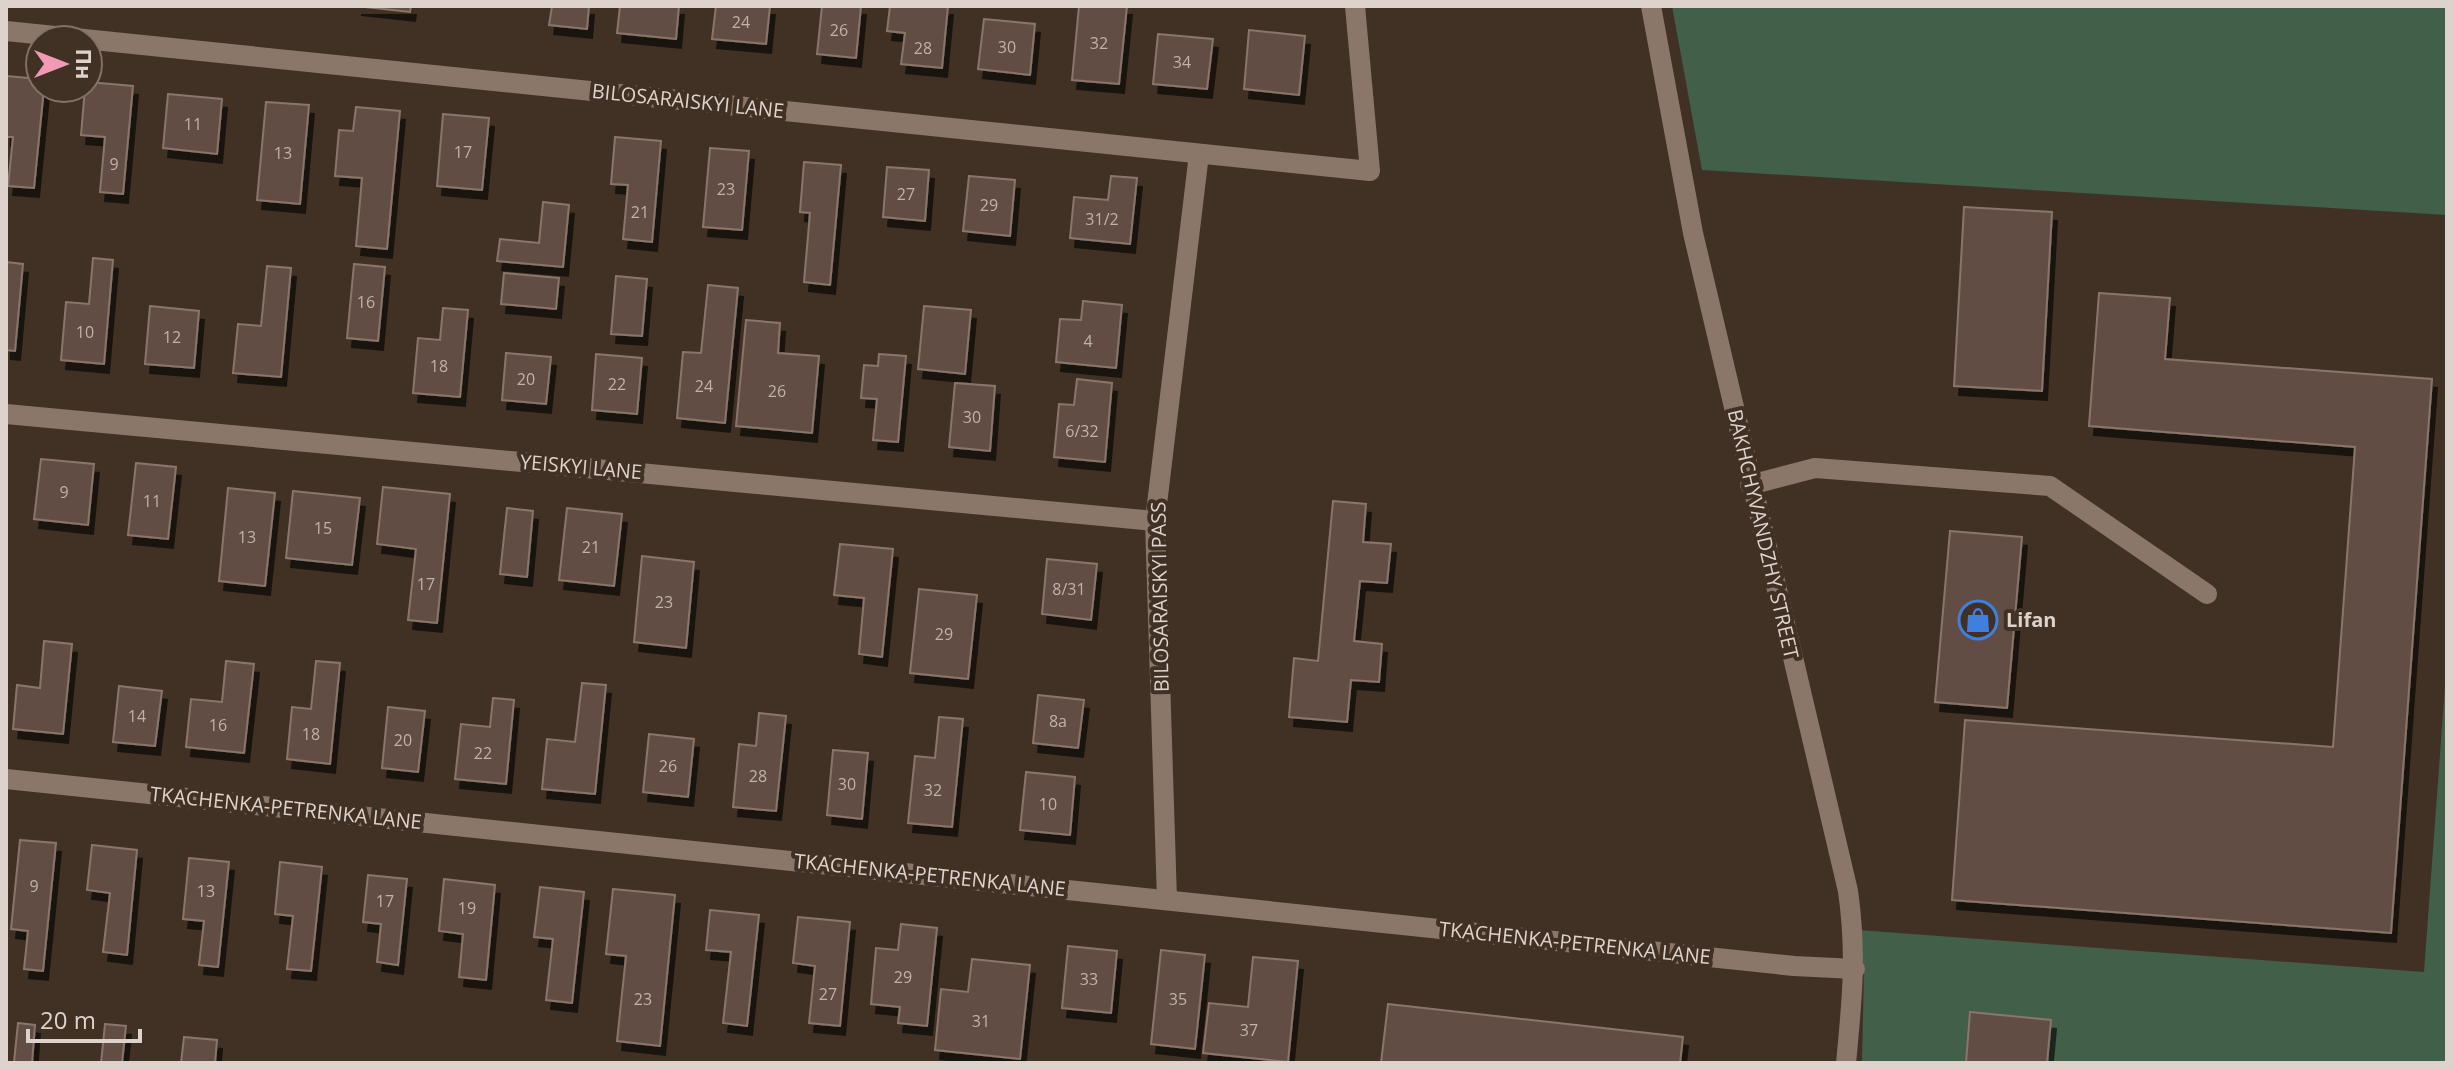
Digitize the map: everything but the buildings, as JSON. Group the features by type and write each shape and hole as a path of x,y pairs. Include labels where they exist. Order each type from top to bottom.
{"street":[{"name":"BILOSARAISKYI LANE","path":"6,31 1370,171 1355,6"},
{"name":"BAKHCHYVANDZHY STREET","path":"1651,6 1693,233 1848,891 1854,929 1855,969 1846,1063"},
{"name":"BILOSARAISKYI PASS","path":"1167,900 1155,521 1199,154"},
{"name":"YEISKYI LANE","path":"6,414 1155,521"},
{"path":"1750,485 1815,468 2050,486 2207,594"},
{"name":"TKACHENKA-PETRENKA LANE","path":"6,779 1794,966 1855,969"}],"green space":[{"path":"1672,6 2447,6 2447,215 1702,170"},
{"path":"2447,659 2447,1063 1862,1063 1864,969 1858,930 2424,972"}],"place":[{"name":"Lifan","path":"1978,620"}]}
